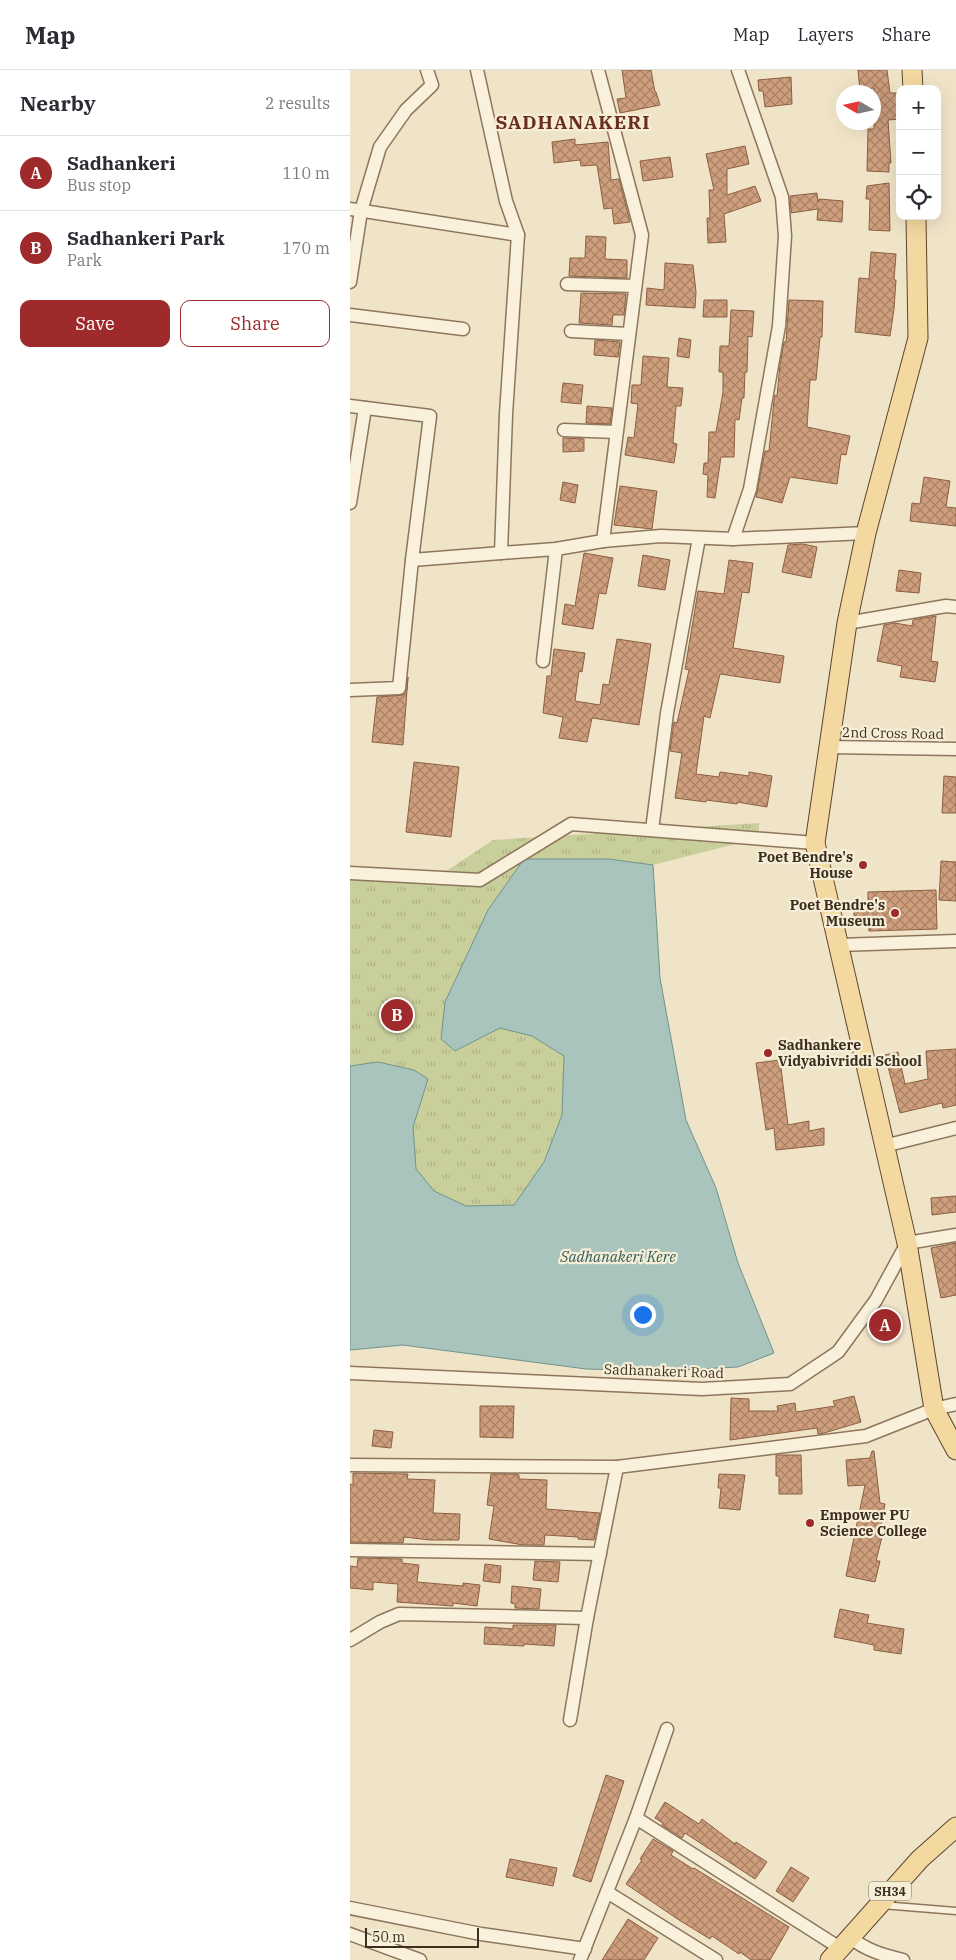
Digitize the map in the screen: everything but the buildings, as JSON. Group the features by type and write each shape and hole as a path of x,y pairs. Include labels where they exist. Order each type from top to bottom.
{"main road":[{"path":"912,70 913,85"},
{"path":"916,220 918,338 866,532 847,623 815,843 907,1243 934,1409 956,1450"},
{"name":"SH34","path":"840,1948 920,1859 956,1827"}],"street":[{"path":"350,282 356,210 380,147 406,110 432,85 427,70"},
{"path":"476,70 506,201 518,235 506,414 502,553"},
{"path":"598,70 642,235 603,541"},
{"path":"733,539 750,489 779,326 785,236 782,197 738,70"},
{"path":"356,210 518,235"},
{"path":"566,284 635,286"},
{"path":"350,315 463,329"},
{"path":"571,331 629,334"},
{"path":"350,406 430,416 412,560 399,688 350,690"},
{"path":"350,503 366,408"},
{"path":"564,430 616,432"},
{"path":"412,560 556,549 603,541 661,536 733,539 866,532"},
{"path":"652,830 667,713 699,538"},
{"path":"543,661 556,549"},
{"path":"847,623 946,606 956,607"},
{"name":"2nd Cross Road","path":"829,747 956,749"},
{"path":"350,873 480,880 571,824 815,843"},
{"path":"838,945 956,941"},
{"path":"884,1146 956,1128"},
{"path":"907,1243 956,1235"},
{"name":"Sadhanakeri Road","path":"350,1373 702,1389 790,1384 838,1352 876,1300 907,1243"},
{"path":"350,1465 617,1467 866,1436 934,1409 956,1404"},
{"path":"570,1720 587,1618 617,1467"},
{"path":"350,1550 600,1554"},
{"path":"350,1640 380,1622 399,1614 587,1618"},
{"path":"350,1908 582,1954 636,1818 666,1729"},
{"path":"636,1818 840,1948 858,1944 872,1951 902,1960"},
{"path":"607,1892 716,1960"},
{"path":"350,1934 417,1960"}],"lane":[{"path":"878,1905 956,1910"}],"green space":[{"path":"759,823 759,838 653,865 609,859 524,859 488,910 445,1002 455,1051 500,1027 532,1036 564,1056 562,1115 544,1162 514,1205 466,1206 434,1191 416,1169 413,1127 427,1079 414,1070 378,1062 350,1066 350,872 439,876 493,840"}],"water":[{"name":"Sadhanakeri Kere","path":"524,859 609,859 653,865 660,978 686,1120 716,1188 738,1263 774,1353 738,1367 659,1371 586,1369 403,1345 350,1350 350,1066 378,1062 414,1070 428,1079 413,1127 416,1169 434,1191 466,1206 514,1205 544,1162 562,1115 564,1056 532,1036 500,1028 455,1051 441,1039 445,1002 488,910"}],"place":[{"name":"Poet Bendre's House","path":"863,865"},
{"name":"Poet Bendre's Museum","path":"895,913"},
{"name":"Sadhankeri Park","path":"397,1015"},
{"name":"Sadhankere Vidyabivriddi School","path":"768,1053"},
{"name":"Sadhankeri","path":"885,1325"},
{"name":"Empower PU Science College","path":"810,1523"}],"district":[{"name":"SADHANAKERI","path":"573,122"}]}
